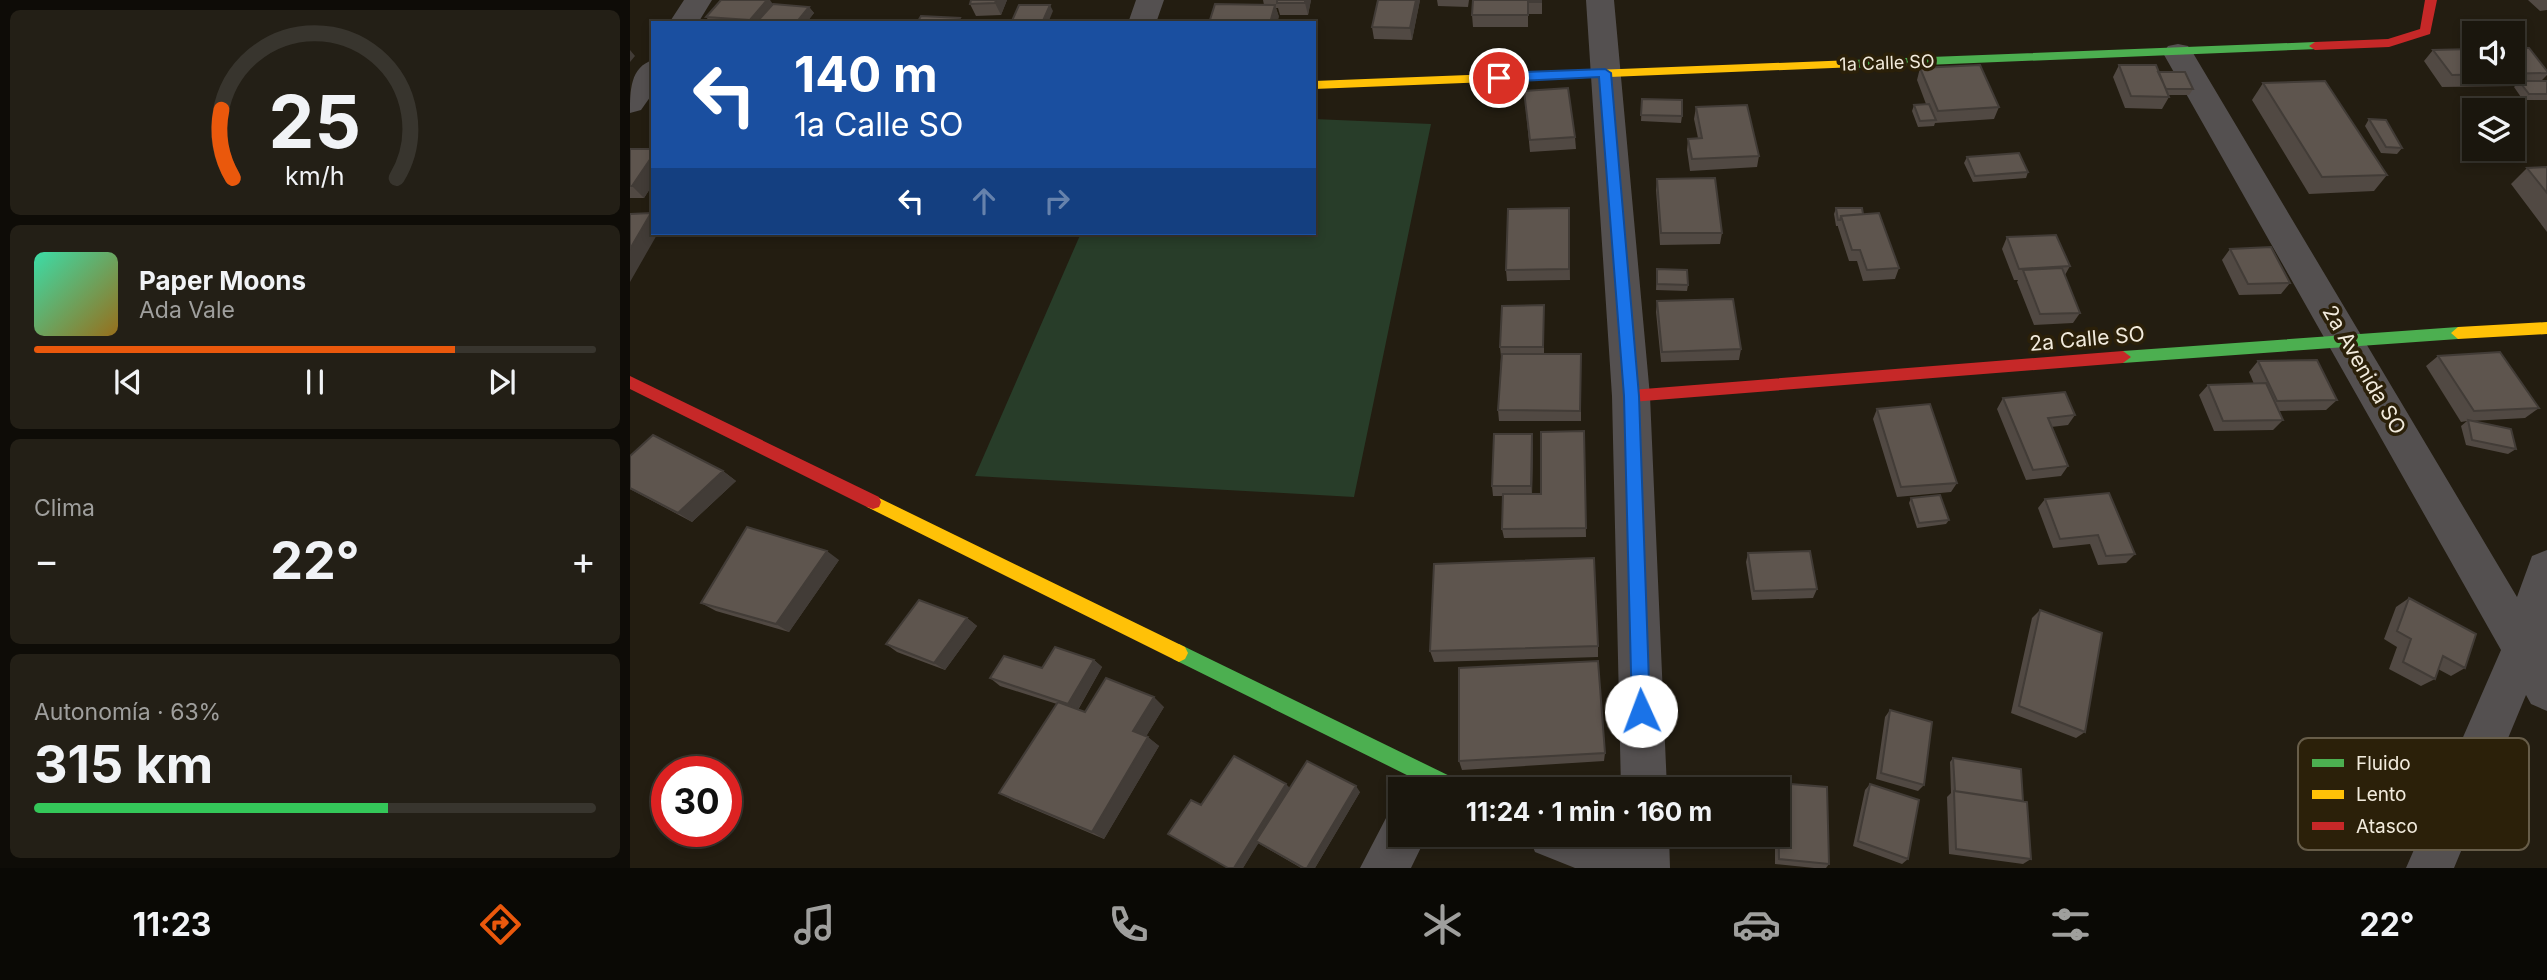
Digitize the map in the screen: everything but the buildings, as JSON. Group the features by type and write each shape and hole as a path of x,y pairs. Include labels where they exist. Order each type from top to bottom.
{"street":[{"path":"684,21 698,0"},
{"path":"1143,21 1150,0"},
{"path":"1600,0 1631,396 1644,777"},
{"name":"1a Calle SO","path":"1316,85 2389,43 2426,32 2431,0"},
{"name":"2a Avenida SO","path":"2178,53 2547,689"},
{"path":"637,98 651,74"},
{"name":"2a Calle SO","path":"1631,396 2346,339 2547,328"},
{"path":"630,382 1421,777"},
{"path":"2485,738 2523,649 2547,569"},
{"path":"1384,868 1396,847"},
{"path":"1583,847 1637,868"},
{"path":"1645,847 1646,868"},
{"path":"2430,868 2438,850"}],"green space":[{"path":"1316,119 1431,124 1354,497 975,476 1080,235 1316,235"}],"traffic: fast":[{"path":"1853,64 2315,46"},
{"path":"2123,357 2458,333"},
{"path":"1179,653 1431,777"}],"traffic: slow":[{"path":"1316,85 1853,64"},
{"path":"2458,333 2547,328"},
{"path":"873,502 1179,653"}],"traffic: jam":[{"path":"2315,46 2389,43 2426,31 2431,0"},
{"path":"1631,396 2123,357"},
{"path":"630,382 873,502"}],"route":[{"path":"1499,78 1605,73 1631,396 1641,711"}]}
